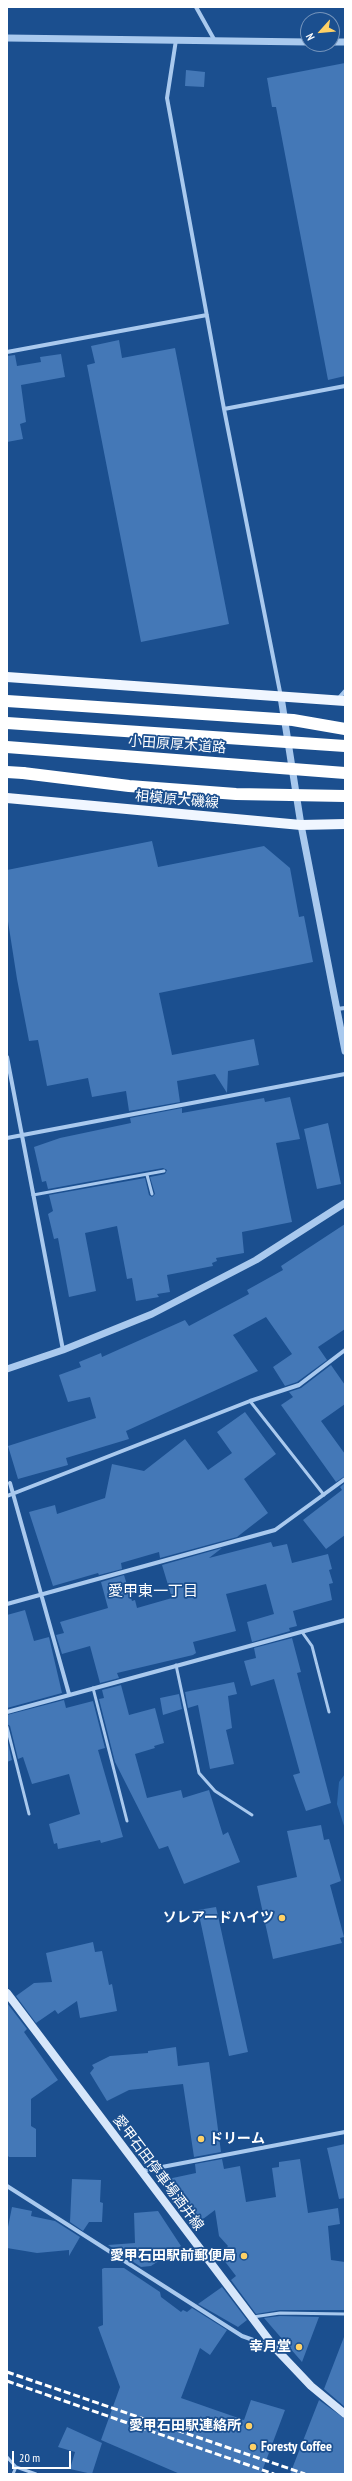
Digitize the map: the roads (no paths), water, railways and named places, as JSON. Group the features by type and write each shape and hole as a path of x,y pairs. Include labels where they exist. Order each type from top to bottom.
{"highway":[{"path":"7,701 293,720 345,729"},
{"name":"小田原厚木道路","path":"7,723 345,746"},
{"name":"小田原厚木道路","path":"7,747 345,773"},
{"path":"7,772 152,788 236,794 345,796"}],"main road":[{"path":"7,677 341,701"},
{"name":"相模原大磯線","path":"7,798 300,825 345,824"},
{"name":"愛甲石田停車場酒井線","path":"7,1992 140,2171 275,2348 311,2386 345,2414"}],"street":[{"path":"196,7 215,40"},
{"path":"7,38 300,42"},
{"path":"176,40 167,98 206,315 281,697 300,825 345,1051"},
{"path":"7,352 206,315"},
{"path":"224,409 345,386"},
{"path":"341,701 345,691"},
{"path":"337,1010 345,1008"},
{"path":"7,1057 63,1350"},
{"path":"7,1138 345,1074"},
{"path":"7,1369 63,1350 152,1314 199,1291 256,1260 345,1203"},
{"path":"7,1496 13,1495 250,1401 298,1385 345,1350"},
{"path":"7,1604 276,1530 345,1479"},
{"path":"10,1483 43,1595 69,1694"},
{"path":"7,1712 345,1620"},
{"path":"140,2171 345,2132"},
{"path":"7,2186 242,2336 275,2348"}],"lane":[{"path":"33,1195 164,1172"},
{"path":"147,1175 152,1194"},
{"path":"250,1401 324,1495"},
{"path":"302,1632 312,1646 329,1712"},
{"path":"176,1665 199,1773 215,1791 252,1815"},
{"path":"93,1688 127,1821"},
{"path":"7,1727 30,1814"},
{"path":"252,2318 280,2313 345,2314"},
{"path":"7,2457 16,2467 36,2474"},
{"path":"13,2474 16,2467"}],"railway":[{"path":"7,2372 305,2474"},
{"path":"7,2381 274,2474"}],"place":[{"name":"ソレアードハイツ","path":"282,1918"},
{"name":"ドリーム","path":"201,2139"},
{"name":"愛甲石田駅前郵便局","path":"244,2256"},
{"name":"幸月堂","path":"299,2347"},
{"name":"愛甲石田駅連絡所","path":"249,2426"},
{"name":"Foresty Coffee","path":"253,2447"}],"district":[{"name":"愛甲東一丁目","path":"153,1592"}]}
